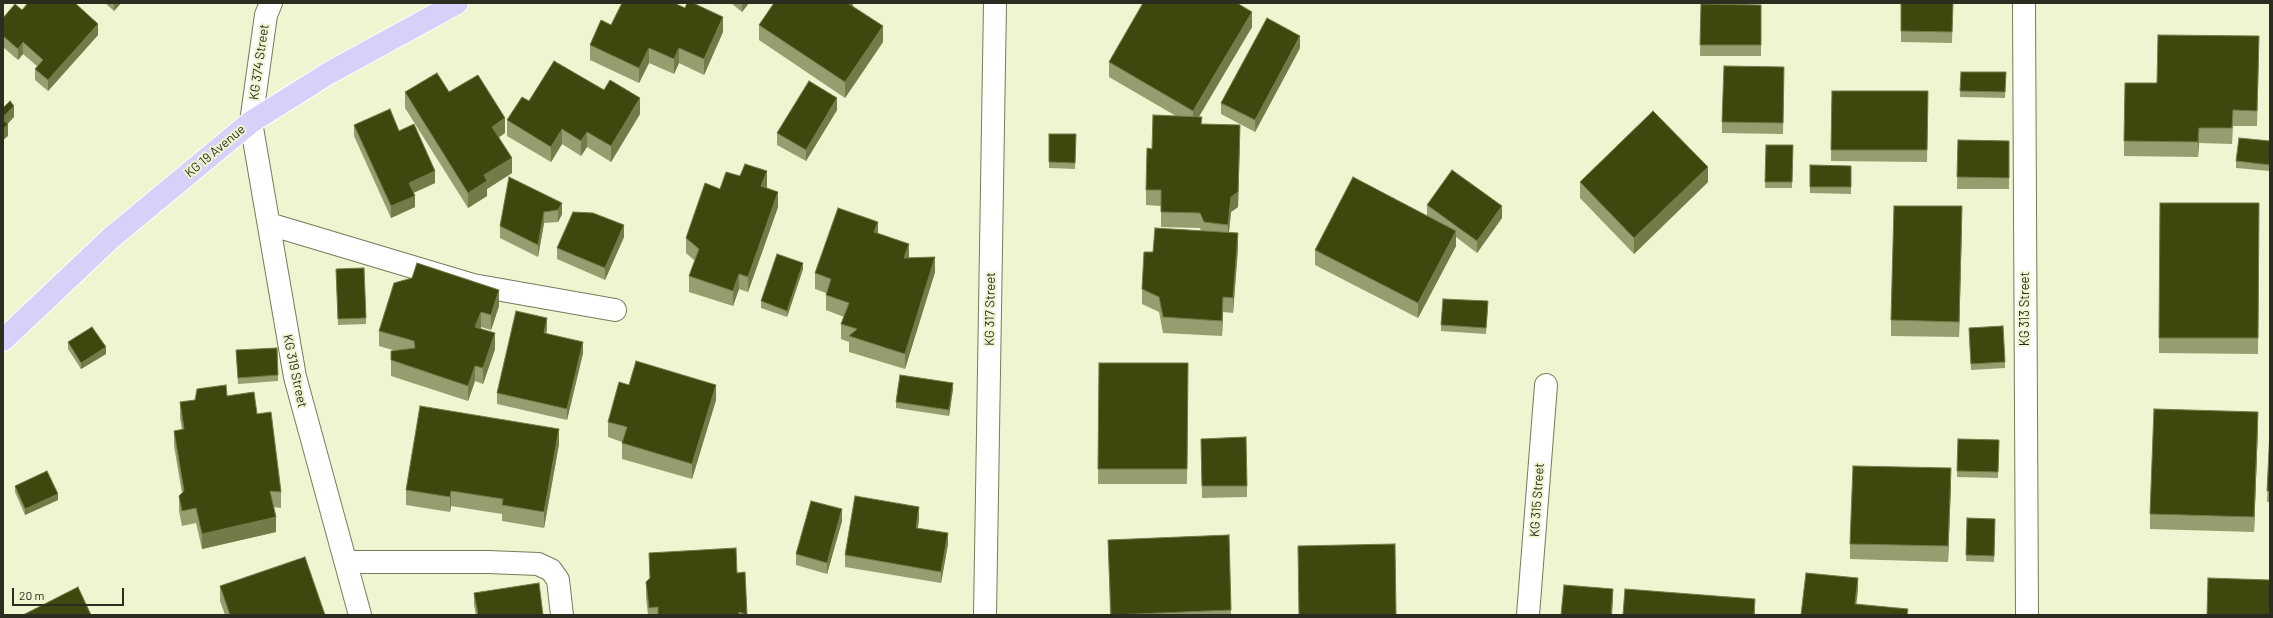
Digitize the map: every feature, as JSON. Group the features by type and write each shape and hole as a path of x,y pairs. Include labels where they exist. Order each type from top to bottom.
{"main road":[{"name":"KG 19 Avenue","path":"3,340 112,237 251,122 329,73 457,3"}],"street":[{"name":"KG 374 Street","path":"251,122 266,15 271,3"},
{"name":"KG 317 Street","path":"984,615 995,3"},
{"name":"KG 313 Street","path":"2024,3 2027,615"},
{"name":"KG 319 Street","path":"251,122 295,377 360,615"},
{"path":"269,224 473,285 615,310"},
{"name":"KG 315 Street","path":"1528,615 1546,385"},
{"path":"346,562 488,562 538,564 551,570 558,580 562,615"}],"building":[{"path":"28,3 75,3 98,24 48,80 35,69 43,60 23,42 18,49 3,36 3,18 15,4 22,10"},
{"path":"622,3 674,3 685,8 687,3 693,3 723,17 704,59 679,48 674,59 649,48 639,68 590,45 601,20 611,25"},
{"path":"774,3 850,3 849,4 883,26 845,82 759,25"},
{"path":"1143,3 1237,3 1252,12 1193,111 1109,62"},
{"path":"1901,3 1953,3 1952,32 1901,31"},
{"path":"1701,4 1761,5 1761,45 1700,45"},
{"path":"1267,18 1300,36 1255,120 1221,103"},
{"path":"2158,35 2259,36 2257,111 2233,110 2232,128 2199,128 2198,142 2124,141 2125,83 2157,83"},
{"path":"554,61 604,90 610,80 640,98 611,146 587,132 581,141 562,129 551,147 507,120 522,97 529,101"},
{"path":"1724,66 1784,67 1783,123 1722,122"},
{"path":"1961,72 2006,72 2005,92 1960,91"},
{"path":"437,73 449,92 478,75 505,118 492,127 512,158 484,175 487,181 468,193 405,92"},
{"path":"809,81 837,98 806,150 777,133"},
{"path":"1832,91 1928,91 1927,150 1831,150"},
{"path":"10,101 14,106 3,117 3,108"},
{"path":"390,109 399,131 414,124 435,171 409,183 415,196 391,206 354,125"},
{"path":"1653,111 1708,167 1634,238 1580,182"},
{"path":"1153,115 1202,117 1201,124 1240,125 1238,192 1231,197 1228,225 1204,222 1200,213 1161,212 1161,190 1146,190 1147,148 1152,149"},
{"path":"3,120 8,124 3,129"},
{"path":"1049,134 1076,134 1075,163 1049,162"},
{"path":"2239,138 2270,141 2270,165 2236,161"},
{"path":"1958,140 2009,141 2009,178 1957,177"},
{"path":"1766,145 1793,145 1792,182 1765,182"},
{"path":"745,164 767,171 761,186 778,192 748,277 739,274 733,291 689,276 699,249 686,238 705,183 720,189 726,172 740,176"},
{"path":"1810,165 1851,166 1851,187 1810,187"},
{"path":"1452,170 1502,206 1477,241 1427,205"},
{"path":"509,177 562,203 558,210 544,212 538,245 500,226"},
{"path":"1353,177 1456,231 1418,303 1315,250"},
{"path":"2160,203 2259,203 2258,338 2159,338"},
{"path":"1894,206 1962,206 1959,322 1891,320"},
{"path":"838,208 878,222 874,232 909,244 904,258 935,257 905,354 849,336 857,329 841,324 849,303 826,295 831,279 815,273"},
{"path":"573,212 593,213 624,225 605,268 557,248"},
{"path":"1155,228 1238,233 1233,298 1223,297 1222,321 1163,317 1159,297 1142,289 1144,252 1153,252"},
{"path":"777,254 803,263 787,311 761,301"},
{"path":"417,263 499,290 491,315 481,312 475,327 495,333 483,368 475,366 468,386 391,360 391,351 415,348 414,341 379,331 394,283 412,278"},
{"path":"364,268 366,318 338,319 336,269"},
{"path":"1443,299 1488,301 1486,328 1441,325"},
{"path":"516,311 547,318 544,333 583,342 567,409 497,393"},
{"path":"2003,326 2005,362 1971,364 1969,328"},
{"path":"92,327 106,347 81,363 68,342"},
{"path":"277,348 278,375 238,378 236,350"},
{"path":"636,361 716,385 692,464 622,443 627,427 608,422 619,382 629,385"},
{"path":"1099,363 1188,363 1187,469 1098,469"},
{"path":"900,375 953,383 949,410 896,402"},
{"path":"226,385 227,396 254,392 257,414 271,412 281,492 270,491 276,517 202,534 196,508 182,511 179,496 184,491 174,431 184,429 180,402 195,400 197,389"},
{"path":"420,406 559,429 544,512 502,505 503,499 451,491 450,497 406,490"},
{"path":"2154,409 2258,412 2254,517 2150,514"},
{"path":"2270,431 2270,491 2267,491"},
{"path":"1246,437 1247,486 1202,486 1201,439"},
{"path":"1958,439 1999,440 1998,472 1957,471"},
{"path":"1853,466 1951,468 1948,546 1850,544"},
{"path":"47,471 58,494 25,509 15,486"},
{"path":"855,496 919,507 916,528 948,533 941,572 845,555"},
{"path":"811,501 842,509 827,563 796,554"},
{"path":"1967,518 1995,519 1994,556 1966,555"},
{"path":"1229,535 1231,610 1111,615 1108,540"},
{"path":"1395,544 1396,615 1299,615 1298,546"},
{"path":"736,548 737,573 745,572 747,615 739,612 739,615 658,615 658,607 649,608 646,582 650,578 649,553"},
{"path":"305,557 325,615 230,615 220,586"},
{"path":"1806,573 1858,578 1855,604 1908,609 1907,615 1801,615"},
{"path":"2208,578 2270,580 2270,615 2207,615"},
{"path":"539,583 543,615 478,615 474,593"},
{"path":"1564,585 1613,589 1611,615 1561,615"},
{"path":"78,587 91,615 23,615"},
{"path":"1625,589 1755,599 1754,615 1623,615"}]}
